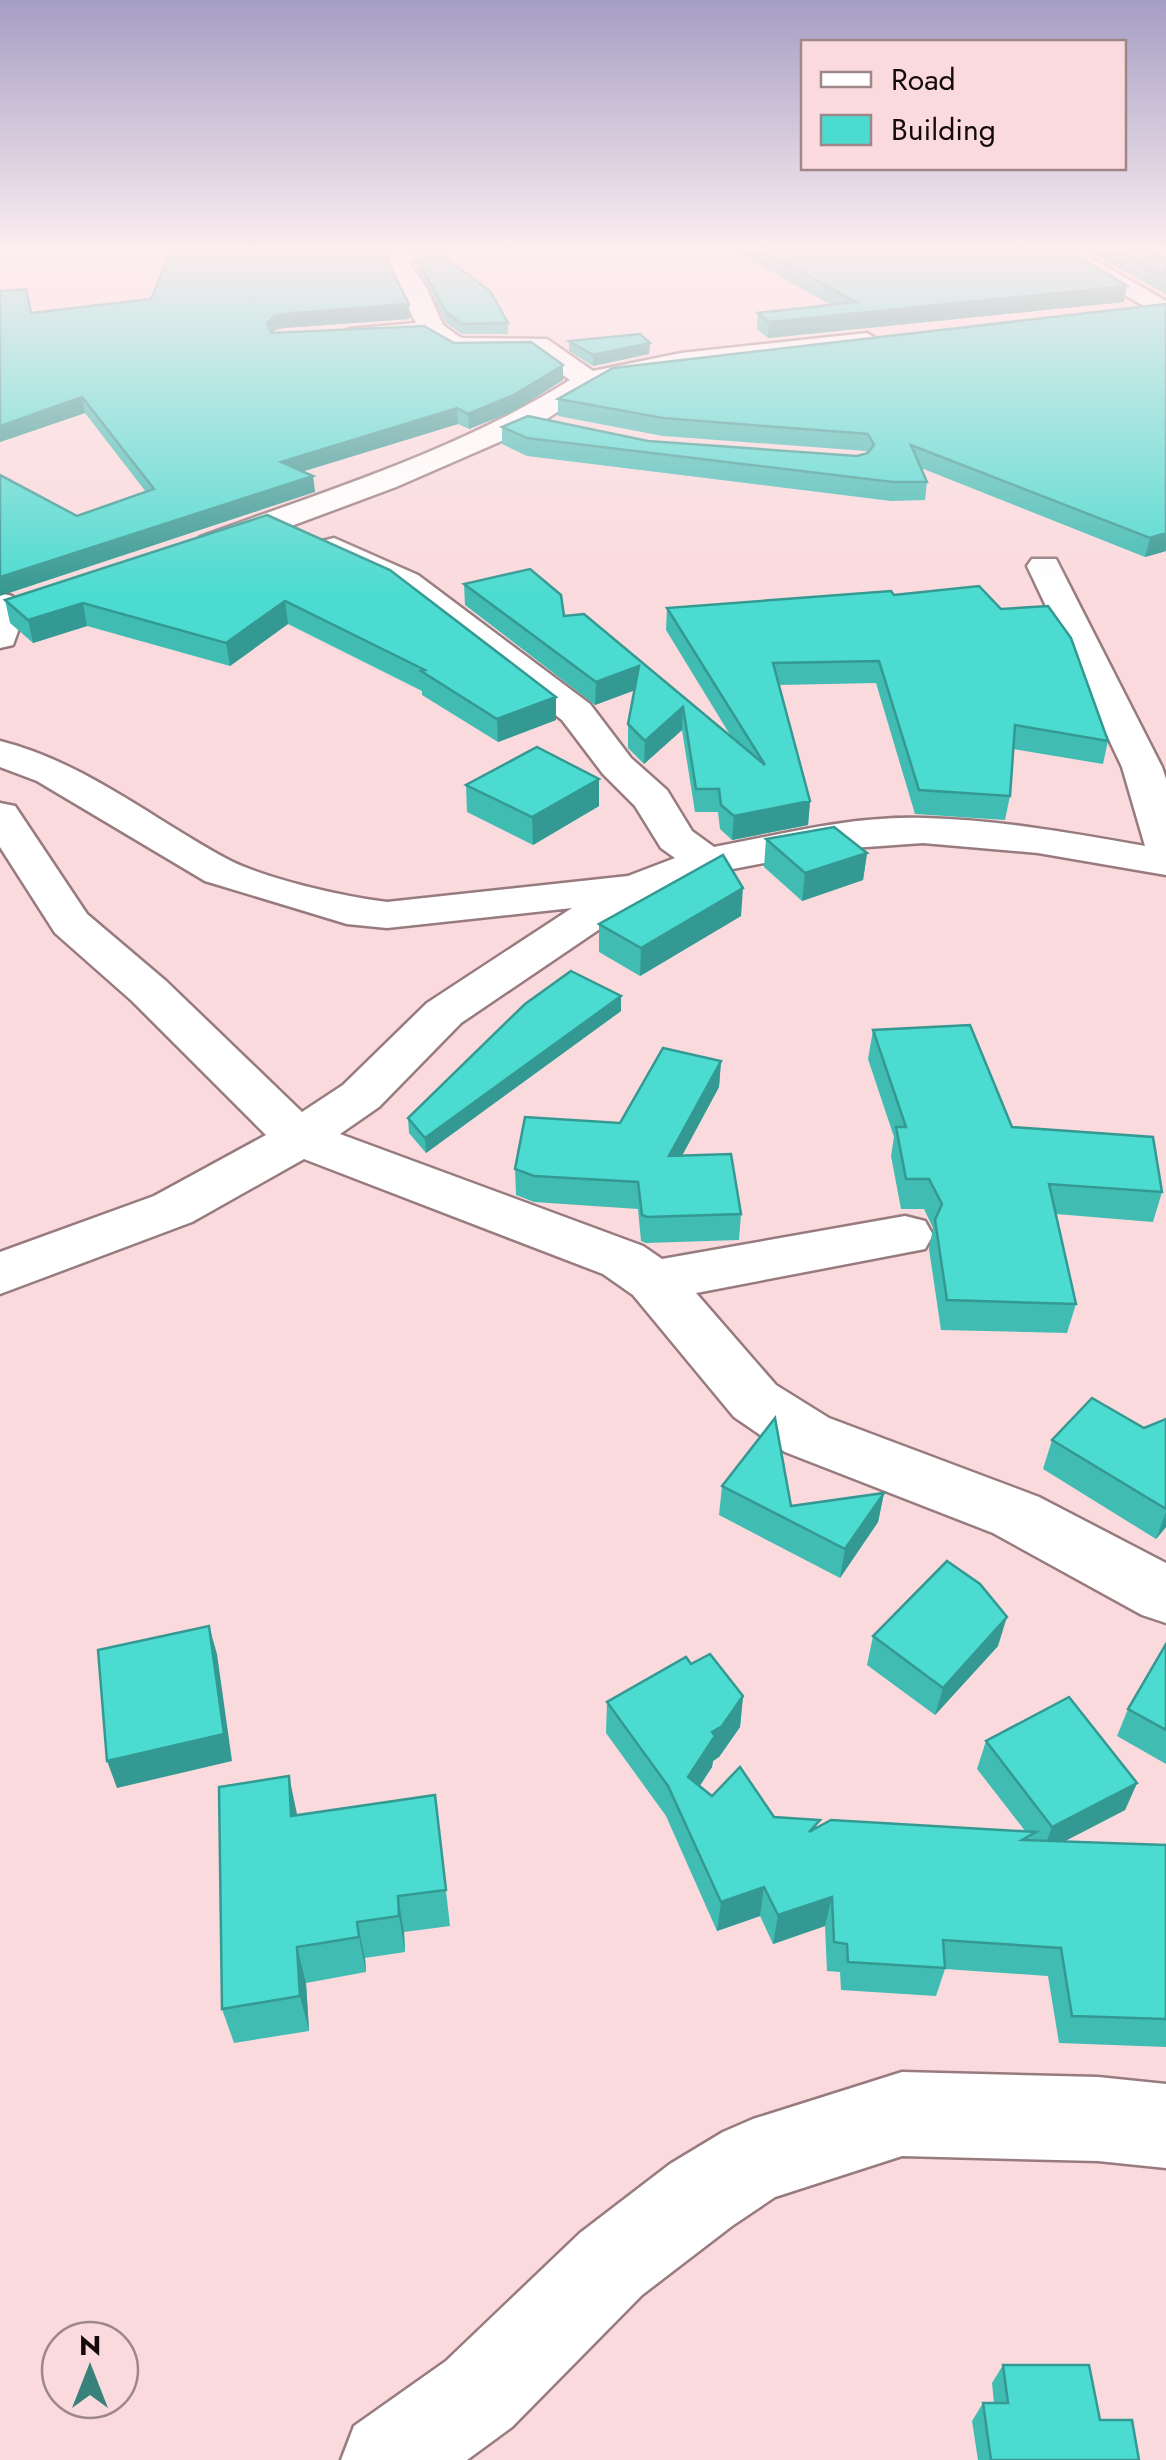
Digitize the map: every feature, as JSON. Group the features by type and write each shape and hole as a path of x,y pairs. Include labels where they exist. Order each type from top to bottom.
{"street":[{"path":"567,366 588,380"},
{"path":"179,555 276,523 526,420 588,380 665,366"},
{"path":"526,420 561,431"},
{"path":"276,523 406,582 576,712 616,766 652,798 676,839 706,861"},
{"path":"1044,566 1142,767 1166,845"},
{"path":"0,753 51,772 220,872 347,911 387,914 448,910 638,887"},
{"path":"0,815 71,923 148,991 299,1138 624,1260 653,1281 755,1401 807,1434 1016,1515 1166,1595"},
{"path":"0,1274 228,1183 362,1096 444,1013 638,887 706,861 838,836 923,830 1038,840 1166,862"},
{"path":"653,1281 905,1235"},
{"path":"388,2460 479,2394 611,2264 701,2194 752,2162 902,2114 1166,2126"}],"building":[{"path":"0,366 562,366 514,395 468,414 457,408 281,462 313,476 0,577 0,475 77,516 154,489 82,397 0,426"},
{"path":"1166,366 1166,533 1150,538 911,445 927,482 893,482 527,438 502,427 528,416 648,441 857,456 868,453 874,445 868,434 663,418 558,399 613,368"},
{"path":"267,515 390,570 556,697 497,719 421,671 425,670 285,601 226,643 83,603 28,620 5,600"},
{"path":"530,569 561,595 564,616 584,614 765,765 667,608 979,586 1001,609 1048,606 1071,638 1108,741 1015,725 1010,796 919,790 879,661 773,663 810,801 734,816 721,805 719,789 696,789 683,707 645,741 628,724 639,666 596,682 464,584"},
{"path":"537,747 599,779 532,817 466,785"},
{"path":"834,827 867,853 805,873 766,839"},
{"path":"723,855 743,888 641,948 599,924"},
{"path":"571,971 621,996 425,1138 408,1118 525,1004"},
{"path":"970,1025 1012,1127 1153,1137 1162,1192 1049,1184 1076,1304 947,1300 935,1220 942,1204 929,1179 906,1179 896,1127 906,1127 873,1030"},
{"path":"663,1048 721,1061 669,1156 731,1154 741,1214 647,1217 642,1215 638,1182 534,1176 515,1169 525,1117 620,1123"},
{"path":"1092,1398 1144,1428 1166,1419 1166,1509 1052,1440"},
{"path":"775,1418 791,1506 884,1493 845,1549 722,1486"},
{"path":"947,1561 980,1584 1007,1617 943,1688 873,1636"},
{"path":"209,1626 224,1734 107,1761 98,1650"},
{"path":"1166,1644 1166,1730 1128,1709"},
{"path":"710,1654 743,1696 722,1726 712,1732 715,1736 688,1777 712,1796 740,1767 774,1817 820,1820 809,1832 831,1820 1036,1832 1022,1840 1166,1845 1166,2019 1072,2016 1061,1948 943,1940 945,1968 848,1962 847,1944 834,1942 832,1897 778,1915 764,1887 721,1902 668,1786 607,1702 686,1657 691,1664"},
{"path":"1069,1697 1137,1783 1052,1827 986,1741"},
{"path":"289,1776 291,1816 435,1795 446,1890 398,1896 399,1916 357,1922 359,1937 297,1947 300,1996 222,2009 219,1787"},
{"path":"1003,2365 1089,2365 1100,2420 1132,2420 1139,2460 991,2460 983,2403 1008,2403"}]}
